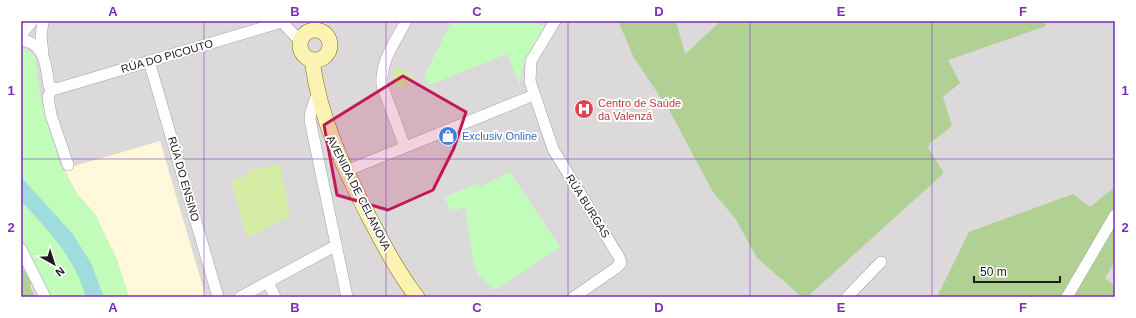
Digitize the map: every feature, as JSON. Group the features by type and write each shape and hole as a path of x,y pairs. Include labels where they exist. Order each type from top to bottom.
{"street":[{"path":"21,35 32,21"},
{"path":"43,21 41,37 49,86 52,89 48,97 51,115 68,165"},
{"path":"405,147 382,85 381,76 384,62 406,21"},
{"path":"346,171 534,95 530,81 531,61 555,21"},
{"path":"282,22 300,41 302,52 308,58 312,60 322,58 329,50 330,45 327,35 321,26 305,33 300,41"},
{"name":"RÚA DO PICOUTO","path":"52,89 282,22"},
{"path":"21,40 35,45 43,53"},
{"name":"AVENIDA DE CELANOVA","path":"312,60 317,94 325,121 346,171 383,243 417,297"},
{"name":"RÚA DO ENSINO","path":"149,61 218,297"},
{"path":"317,94 310,120 335,246 347,297"},
{"name":"RÚA BURGAS","path":"534,95 553,149 619,257 621,263 574,297"},
{"path":"1067,297 1115,215"},
{"path":"240,297 335,246"},
{"path":"21,249 45,297"},
{"path":"847,297 881,262"},
{"path":"268,282 276,297"}],"highlighted area":[{"path":"403,76 466,112 454,148 433,190 388,210 337,195 324,125"}],"shaded area":[{"path":"21,21 1115,21 1115,297 21,297"},
{"path":"160,141 205,294 204,297 129,297 117,260 95,214 77,194 64,169"}],"green space":[{"path":"452,21 534,21 545,28 531,49 524,63 520,86 507,54 429,85 425,74"},
{"path":"618,21 676,21 685,54 721,21 1044,21 1046,26 948,60 960,83 943,97 952,126 930,143 928,148 944,173 807,297 802,297 757,258 735,218 713,192 668,108 634,58"},
{"path":"24,49 30,51 35,57 40,96 60,164 77,194 95,214 117,260 129,297 50,297 21,237 21,51"},
{"path":"396,66 414,77 414,81 396,89 393,75"},
{"path":"280,164 290,216 247,238 231,181 249,175 249,170"},
{"path":"510,172 560,247 495,290 478,275 473,262 465,207 450,212 445,197 478,183 480,187"},
{"path":"1115,187 1115,261 1105,278 1115,287 1115,297 937,297 969,232 1073,194 1090,207"},
{"path":"21,266 31,282 30,287 35,297 21,297"}],"water":[{"path":"21,177 72,233 91,263 104,297 86,297 75,270 60,245 21,201"}],"place":[{"name":"Centro de Saúde da Valenzá","path":"584,109"},
{"name":"Exclusiv Online","path":"448,136"}]}
